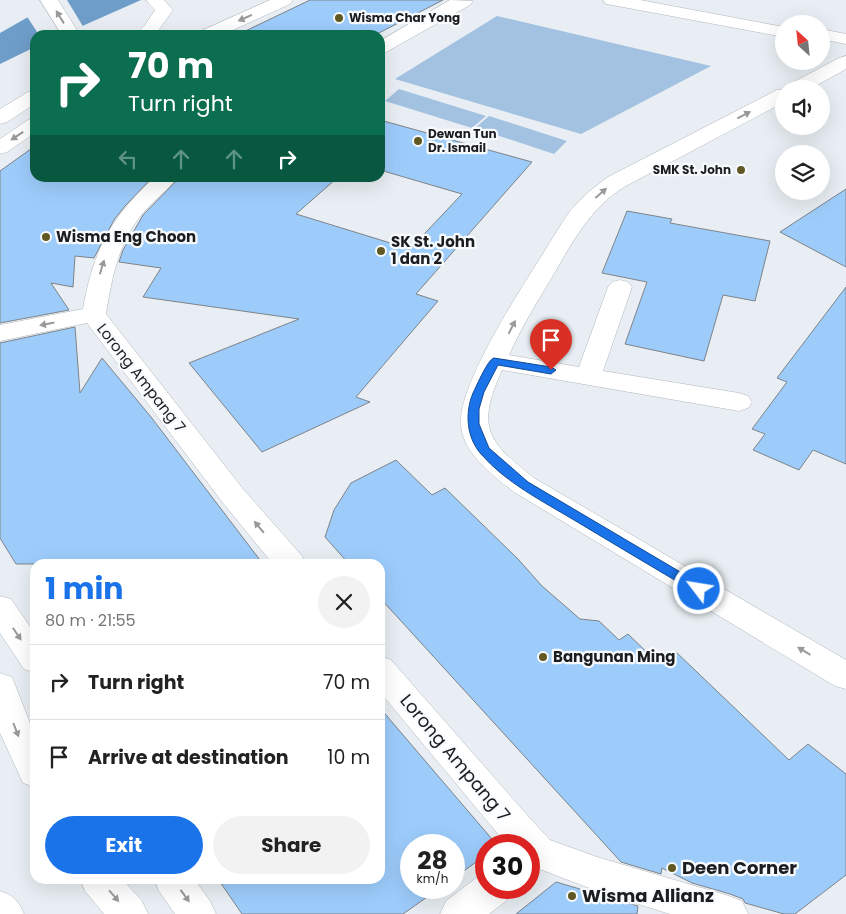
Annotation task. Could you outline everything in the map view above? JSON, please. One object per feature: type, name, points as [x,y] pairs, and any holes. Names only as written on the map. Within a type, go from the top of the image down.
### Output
[{"type":"street","points":[[49,0],[68,30]]},
{"type":"street","points":[[223,30],[284,0]]},
{"type":"street","points":[[385,45],[464,1],[459,0]]},
{"type":"street","points":[[612,0],[637,2],[775,30]]},
{"type":"street","points":[[151,30],[160,5]]},
{"type":"street","points":[[830,36],[846,39]]},
{"type":"street","points":[[830,47],[846,50]]},
{"type":"street","points":[[812,80],[846,62]]},
{"type":"street","points":[[0,118],[30,99]]},
{"type":"street","points":[[775,99],[601,191],[579,215],[522,306],[479,392],[473,409],[474,424],[484,451],[524,485],[846,676]]},
{"type":"street","points":[[0,148],[30,127]]},
{"type":"street","name":"Lorong Ampang 7","points":[[161,182],[147,194],[125,220],[106,254],[99,278],[94,314],[96,320],[233,496],[287,559]]},
{"type":"street","points":[[588,377],[620,287]]},
{"type":"street","points":[[0,333],[94,314]]},
{"type":"street","points":[[494,361],[739,402]]},
{"type":"street","points":[[0,608],[30,653]]},
{"type":"street","name":"Lorong Ampang 7","points":[[385,678],[403,711],[509,834]]},
{"type":"street","points":[[0,687],[21,744],[30,762]]},
{"type":"street","name":"Lorong Ampang 7","points":[[540,857],[599,863],[729,914]]},
{"type":"street","points":[[102,884],[129,914]]},
{"type":"street","points":[[176,884],[197,914]]},
{"type":"street","points":[[458,914],[478,899]]},
{"type":"street","points":[[0,909],[5,914]]},
{"type":"shaded area","points":[[58,0],[141,0],[73,30],[30,30],[30,49],[0,64],[0,33]]},
{"type":"shaded area","points":[[497,16],[711,66],[581,134],[395,79]]},
{"type":"shaded area","points":[[399,89],[486,116],[472,128],[385,101]]},
{"type":"shaded area","points":[[489,116],[567,141],[554,154],[475,128]]},
{"type":"pier","points":[[53,0],[67,0],[84,28],[80,30],[36,30],[26,15]]},
{"type":"building","name":"Wisma Char Yong","points":[[310,0],[443,0],[385,30],[247,30]]},
{"type":"building","points":[[385,121],[532,162],[416,294],[438,301],[356,397],[370,402],[262,452],[189,363],[299,319],[143,297],[161,268],[119,262],[123,250],[143,215],[175,182],[332,182],[296,214],[410,249],[462,194],[385,171]]},
{"type":"building","points":[[30,150],[30,182],[148,182],[114,220],[94,258],[75,256],[73,287],[51,283],[69,310],[0,323],[0,171]]},
{"type":"building","points":[[846,189],[846,267],[780,232]]},
{"type":"building","points":[[627,211],[672,219],[670,223],[770,241],[755,301],[723,295],[704,361],[625,344],[647,282],[602,273]]},
{"type":"building","points":[[846,287],[846,464],[813,450],[799,470],[753,450],[765,434],[752,429],[787,382],[777,378]]},
{"type":"building","points":[[75,327],[80,393],[102,358],[151,417],[259,559],[30,559],[30,564],[16,564],[0,538],[0,343]]},
{"type":"building","name":"Bangunan Ming","points":[[396,460],[432,495],[445,488],[518,559],[542,586],[580,619],[599,621],[619,640],[628,634],[658,663],[675,651],[789,760],[808,744],[846,774],[846,875],[795,914],[784,914],[745,903],[743,899],[692,883],[662,868],[661,874],[621,862],[385,603],[385,559],[345,559],[325,537],[334,510],[351,483]]},
{"type":"building","points":[[385,714],[488,834],[475,834],[475,863],[465,870],[465,834],[400,834],[400,899],[424,899],[403,914],[242,914],[221,884],[385,884]]},
{"type":"building","name":"Wisma Allianz","points":[[556,882],[638,906],[637,914],[516,914],[535,899],[540,899],[540,895]]},
{"type":"place","name":"Wisma Char Yong","points":[[339,18]]},
{"type":"place","name":"Dewan Tun Dr. Ismail","points":[[418,141]]},
{"type":"place","name":"SMK St. John","points":[[741,170]]},
{"type":"place","name":"Wisma Eng Choon","points":[[46,237]]},
{"type":"place","name":"SK St. John 1 dan 2","points":[[381,251]]},
{"type":"place","name":"Bangunan Ming","points":[[543,657]]},
{"type":"place","name":"Deen Corner","points":[[672,868]]},
{"type":"place","name":"Wisma Allianz","points":[[572,896]]},
{"type":"route","points":[[551,370],[494,361],[473,409],[474,424],[484,451],[524,485],[699,589]]}]
